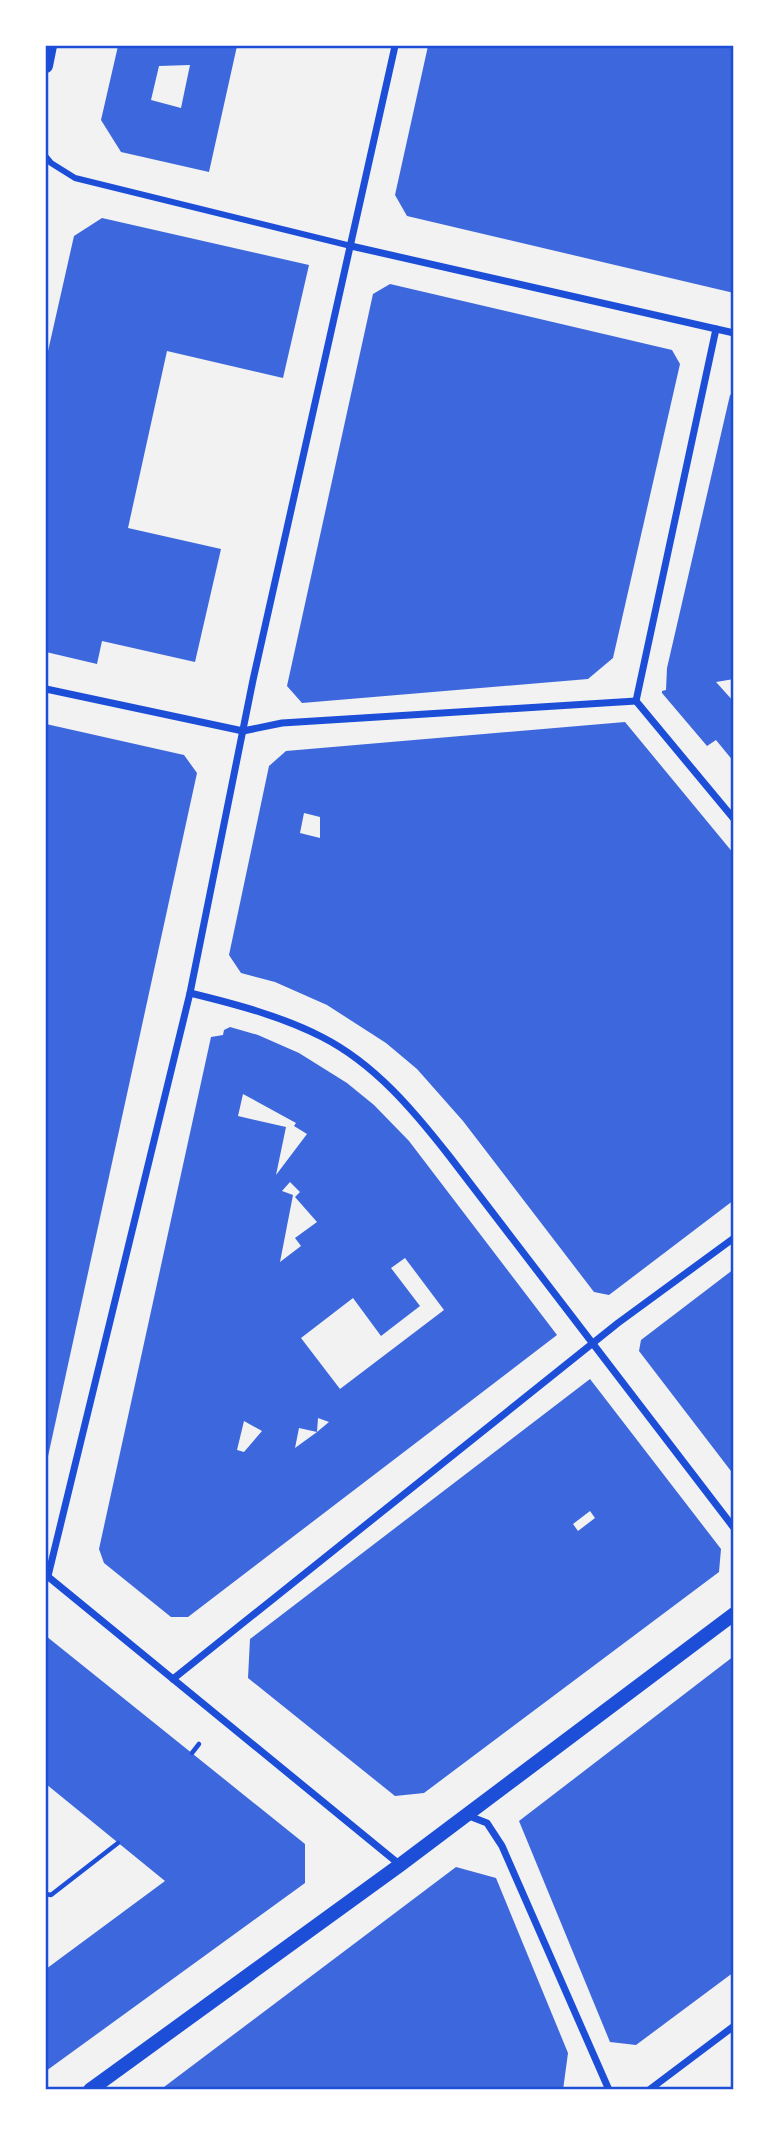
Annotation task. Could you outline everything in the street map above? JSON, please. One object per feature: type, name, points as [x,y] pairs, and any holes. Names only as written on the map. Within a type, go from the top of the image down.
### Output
[{"type":"main road","points":[[46,66],[50,46]]},
{"type":"main road","points":[[90,2090],[400,1865],[733,1614]]},
{"type":"street","points":[[395,46],[243,731],[190,993],[47,1575],[400,1865]]},
{"type":"street","points":[[46,157],[51,163],[75,177],[351,246],[733,333]]},
{"type":"street","points":[[636,701],[716,329]]},
{"type":"street","points":[[46,689],[243,731],[282,723],[636,701]]},
{"type":"street","points":[[636,701],[733,819]]},
{"type":"street","points":[[190,993],[241,1006],[323,1037],[391,1088],[419,1117],[733,1528]]},
{"type":"street","points":[[173,1679],[593,1343],[733,1238]]},
{"type":"street","points":[[465,1816],[476,1817],[487,1823],[502,1846],[609,2090]]},
{"type":"street","points":[[649,2090],[733,2026]]},
{"type":"path","points":[[192,1753],[199,1744]]},
{"type":"path","points":[[46,1894],[51,1895],[118,1843]]},
{"type":"building","points":[[118,46],[237,46],[209,172],[121,152],[101,120]],"holes":[[[190,65],[181,108],[151,100],[159,66]]]},
{"type":"building","points":[[428,46],[734,46],[734,293],[407,216],[395,195]]},
{"type":"building","points":[[102,218],[309,265],[283,378],[167,351],[128,528],[221,549],[195,662],[102,641],[97,664],[46,652],[46,360],[74,236]]},
{"type":"building","points":[[390,284],[672,350],[680,364],[613,658],[588,679],[302,703],[287,686],[373,294]]},
{"type":"building","points":[[734,393],[734,679],[716,682],[734,702],[734,762],[716,740],[707,746],[662,691],[666,690],[667,668],[730,395]]},
{"type":"building","points":[[625,722],[734,854],[734,1200],[609,1295],[594,1292],[463,1121],[417,1069],[386,1043],[327,1005],[275,982],[241,973],[229,955],[269,766],[286,751]],"holes":[[[304,813],[320,817],[320,838],[300,833]]]},
{"type":"building","points":[[46,724],[184,755],[197,773],[47,1461]]},
{"type":"building","points":[[230,1027],[258,1035],[299,1053],[347,1083],[374,1105],[409,1141],[557,1335],[188,1617],[171,1617],[104,1563],[99,1549],[211,1037],[223,1035],[224,1030]],"holes":[[[243,1094],[296,1123],[294,1126],[307,1134],[276,1175],[286,1127],[238,1116]],[[290,1182],[300,1192],[295,1197],[317,1222],[295,1238],[301,1246],[280,1262],[293,1195],[282,1191]],[[405,1258],[444,1310],[340,1389],[301,1338],[353,1298],[381,1336],[420,1306],[391,1268]],[[318,1418],[329,1422],[317,1432]],[[244,1421],[262,1431],[244,1452],[237,1450]],[[299,1428],[317,1432],[295,1448]]]},
{"type":"building","points":[[734,1269],[734,1475],[639,1351],[641,1340]]},
{"type":"building","points":[[590,1379],[721,1549],[719,1572],[424,1793],[395,1796],[248,1678],[250,1639]],"holes":[[[590,1511],[595,1518],[578,1531],[573,1524]]]},
{"type":"building","points":[[46,1636],[305,1844],[305,1883],[46,2071],[46,1969],[165,1881],[46,1784]]},
{"type":"building","points":[[734,1656],[734,1972],[636,2045],[610,2042],[519,1821]]},
{"type":"building","points":[[456,1867],[496,1878],[568,2053],[563,2090],[160,2090]]}]
